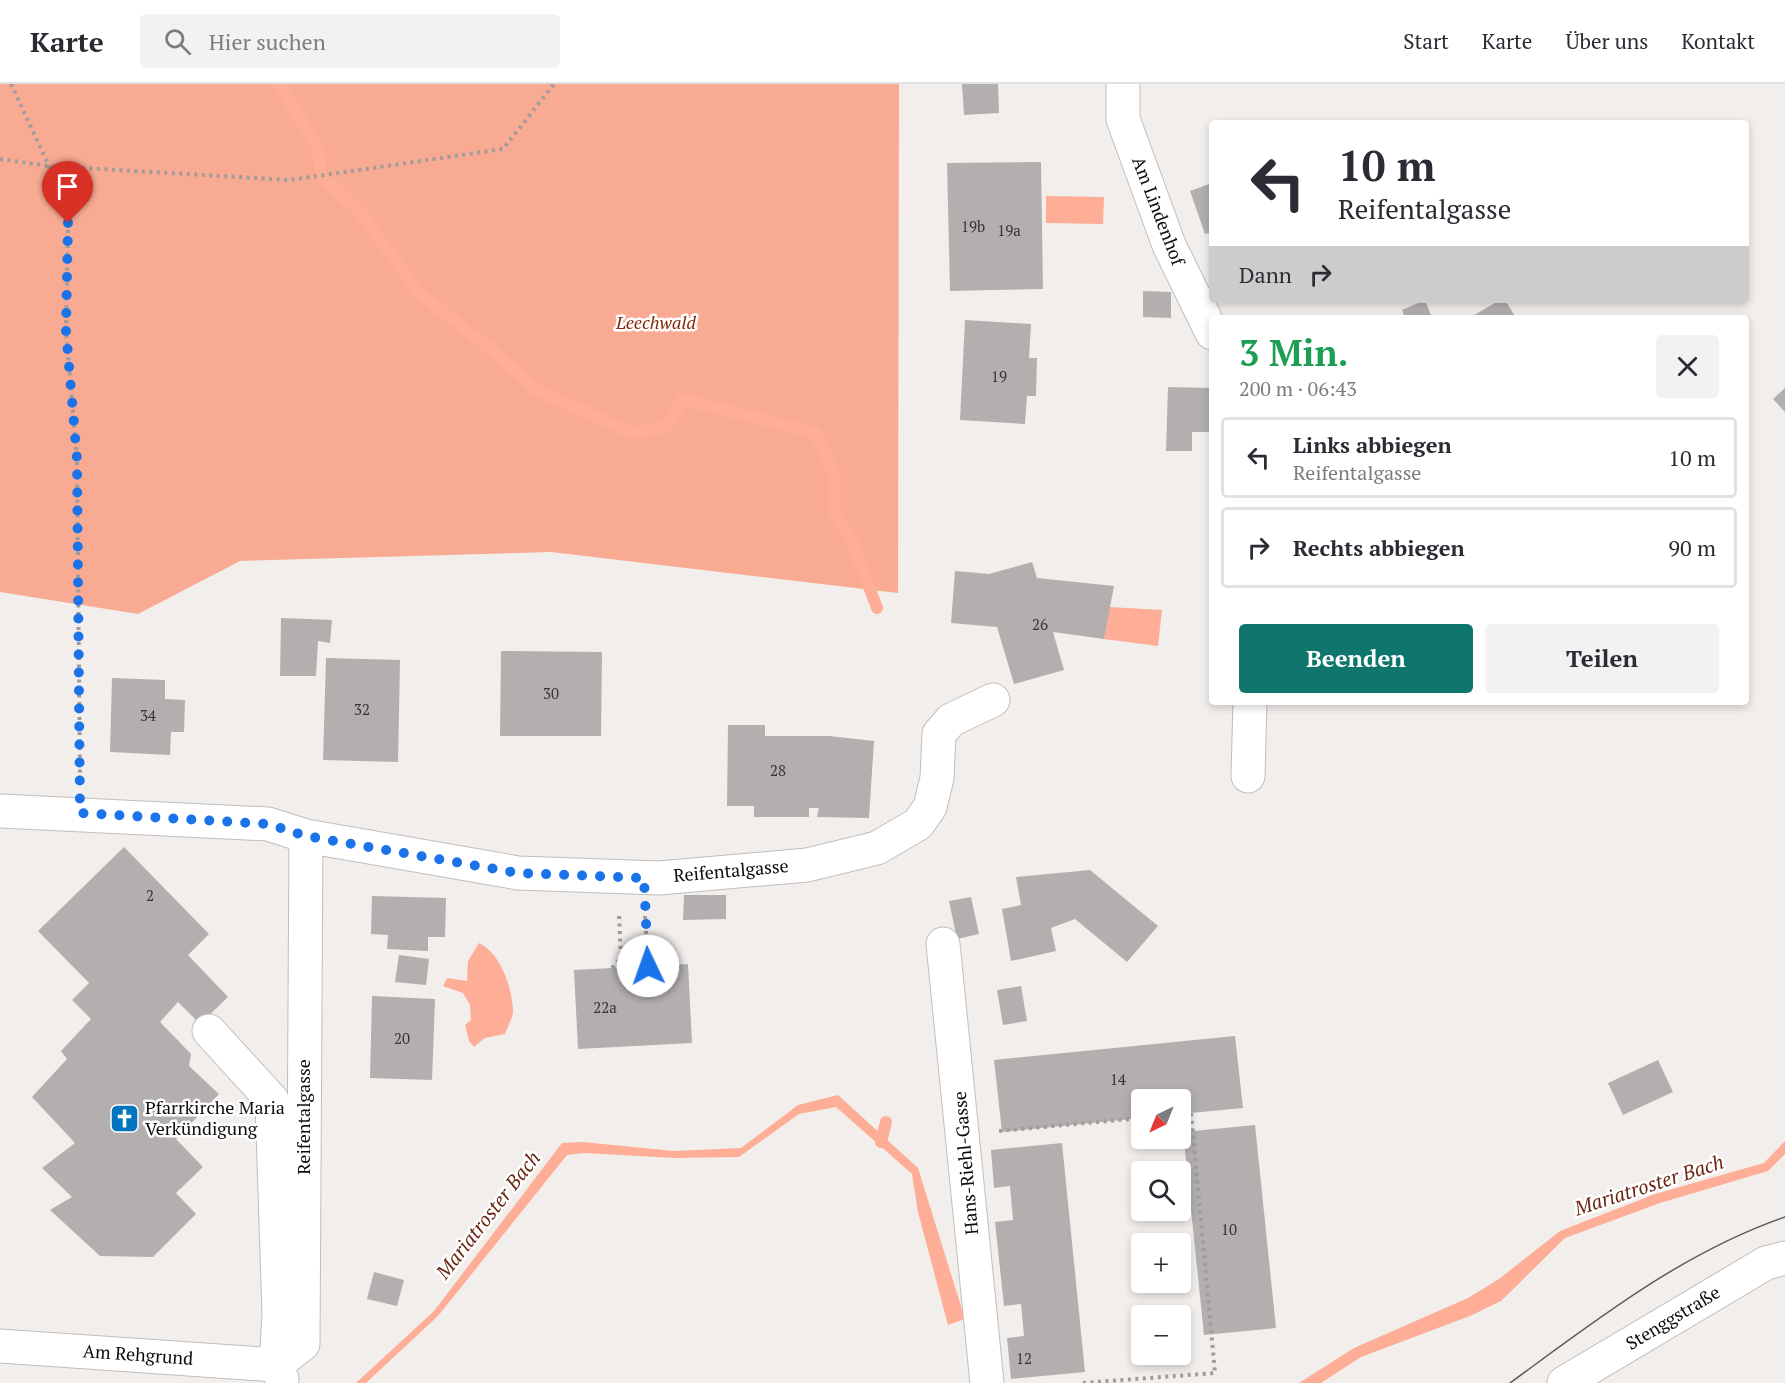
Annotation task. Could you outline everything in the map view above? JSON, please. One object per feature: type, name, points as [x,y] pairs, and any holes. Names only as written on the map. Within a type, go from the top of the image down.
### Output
[{"type":"street","name":"Am Lindenhof","points":[[1123,84],[1123,119],[1169,245],[1209,327]]},
{"type":"street","name":"Reifentalgasse","points":[[0,811],[80,813],[268,824],[306,836],[518,873],[631,877],[807,865],[877,848],[918,824],[930,807],[937,778],[939,734],[951,720],[993,700]]},
{"type":"street","points":[[1248,776],[1250,705]]},
{"type":"street","name":"Reifentalgasse","points":[[280,1374],[303,1344],[306,836]]},
{"type":"street","name":"Hans-Riehl-Gasse","points":[[943,944],[987,1383]]},
{"type":"street","points":[[209,1031],[272,1100],[280,1374]]},
{"type":"street","name":"Stenggstraße","points":[[1564,1383],[1766,1263],[1785,1258]]},
{"type":"street","name":"Am Rehgrund","points":[[0,1346],[280,1374]]},
{"type":"path","points":[[11,84],[49,166],[68,223],[66,331],[77,459],[80,813]]},
{"type":"path","points":[[0,159],[49,166],[290,180],[503,149],[554,84]]},
{"type":"path","points":[[631,877],[648,966]]},
{"type":"path","points":[[612,968],[621,958],[631,877]]},
{"type":"path","points":[[1083,1383],[1215,1373],[1191,1113]]},
{"type":"path","points":[[992,1132],[1131,1119]]},
{"type":"green space","name":"Leechwald","points":[[0,84],[899,84],[898,593],[551,552],[240,561],[138,614],[0,592]]},
{"type":"shaded area","points":[[1046,196],[1104,197],[1103,224],[1046,223]]},
{"type":"shaded area","points":[[1109,607],[1162,610],[1158,646],[1104,639]]},
{"type":"shaded area","points":[[479,943],[487,948],[504,972],[513,1011],[505,1034],[485,1038],[474,1047],[469,1041],[465,1025],[471,1020],[470,1005],[463,993],[443,986],[447,978],[467,981],[468,961]]},
{"type":"shaded area","name":"Mariatroster Bach","points":[[838,1095],[918,1168],[965,1319],[948,1325],[918,1212],[912,1174],[836,1107],[799,1114],[739,1157],[674,1158],[584,1153],[567,1155],[438,1316],[366,1383],[356,1383],[434,1311],[562,1143],[583,1142],[673,1151],[741,1148],[798,1105]]},
{"type":"shaded area","name":"Mariatroster Bach","points":[[1785,1141],[1785,1154],[1768,1171],[1660,1203],[1565,1238],[1501,1301],[1470,1316],[1361,1357],[1321,1383],[1299,1383],[1354,1348],[1468,1298],[1499,1279],[1560,1231],[1655,1194],[1764,1163]]},
{"type":"building","points":[[962,84],[998,84],[999,113],[964,115]]},
{"type":"building","points":[[1041,162],[1043,289],[950,291],[947,163]]},
{"type":"building","points":[[1209,184],[1209,233],[1205,234],[1190,191]]},
{"type":"building","points":[[1143,291],[1171,292],[1171,318],[1143,317]]},
{"type":"building","points":[[1418,303],[1426,303],[1431,315],[1404,315],[1402,310]]},
{"type":"building","points":[[1495,303],[1507,303],[1514,315],[1474,315]]},
{"type":"building","points":[[965,320],[1031,324],[1029,358],[1037,358],[1036,396],[1027,396],[1025,424],[960,420]]},
{"type":"building","points":[[1168,387],[1209,388],[1209,432],[1192,432],[1192,451],[1166,451]]},
{"type":"building","points":[[1785,388],[1785,412],[1773,399]]},
{"type":"building","points":[[1032,562],[1037,578],[1114,586],[1104,639],[1053,632],[1064,670],[1014,684],[997,627],[951,623],[955,571],[989,574]]},
{"type":"building","points":[[281,618],[332,620],[330,643],[318,641],[316,676],[280,676]]},
{"type":"building","points":[[501,651],[602,652],[601,736],[500,736]]},
{"type":"building","points":[[326,658],[400,660],[398,762],[323,760]]},
{"type":"building","points":[[112,678],[165,680],[165,699],[185,700],[184,732],[171,732],[170,755],[110,752]]},
{"type":"building","points":[[728,725],[765,725],[765,736],[829,736],[874,741],[869,818],[817,817],[819,808],[809,808],[809,817],[754,817],[754,806],[727,806]]},
{"type":"building","points":[[124,847],[209,934],[188,955],[228,997],[200,1024],[178,1002],[160,1022],[191,1054],[189,1066],[219,1094],[176,1139],[203,1167],[176,1193],[196,1214],[153,1257],[100,1256],[50,1210],[72,1197],[42,1168],[75,1143],[32,1097],[67,1059],[61,1051],[91,1019],[72,1000],[89,983],[38,931]]},
{"type":"building","points":[[1090,870],[1158,926],[1127,962],[1075,919],[1051,928],[1056,951],[1011,961],[1002,909],[1021,905],[1016,877]]},
{"type":"building","points":[[684,895],[726,895],[726,919],[683,920]]},
{"type":"building","points":[[372,896],[446,898],[445,937],[428,937],[428,951],[387,949],[388,935],[371,934]]},
{"type":"building","points":[[971,897],[979,934],[957,939],[949,901]]},
{"type":"building","points":[[399,955],[429,959],[426,985],[395,982]]},
{"type":"building","points":[[688,964],[692,1043],[578,1049],[574,970]]},
{"type":"building","points":[[1021,986],[1027,1021],[1003,1025],[997,990]]},
{"type":"building","points":[[372,996],[435,999],[432,1080],[370,1078]]},
{"type":"building","points":[[1235,1036],[1243,1108],[1191,1113],[1191,1089],[1131,1089],[1131,1119],[1002,1132],[994,1060]]},
{"type":"building","points":[[1658,1060],[1673,1092],[1623,1115],[1608,1083]]},
{"type":"building","points":[[1255,1125],[1276,1328],[1204,1335],[1191,1209],[1191,1161],[1186,1161],[1185,1149],[1191,1149],[1191,1131]]},
{"type":"building","points":[[1062,1143],[1085,1372],[1011,1379],[1007,1338],[1024,1336],[1021,1304],[1004,1306],[995,1222],[1013,1220],[1010,1186],[994,1188],[991,1150]]},
{"type":"building","points":[[374,1272],[404,1280],[397,1306],[367,1299]]},
{"type":"waterway","points":[[278,84],[317,145],[321,176],[359,211],[420,294],[487,346],[537,390],[632,433],[667,426],[683,399],[816,433],[834,473],[834,513],[852,541],[877,608]]},
{"type":"waterway","points":[[881,1142],[886,1122]]},
{"type":"tram line","points":[[1510,1383],[1608,1312],[1676,1268],[1747,1232],[1785,1217]]},
{"type":"place","name":"Pfarrkirche Maria Verkündigung","points":[[124,1118]]},
{"type":"route","points":[[68,223],[66,331],[77,459],[80,813],[268,824],[306,836],[518,873],[644,878],[648,966]]}]
